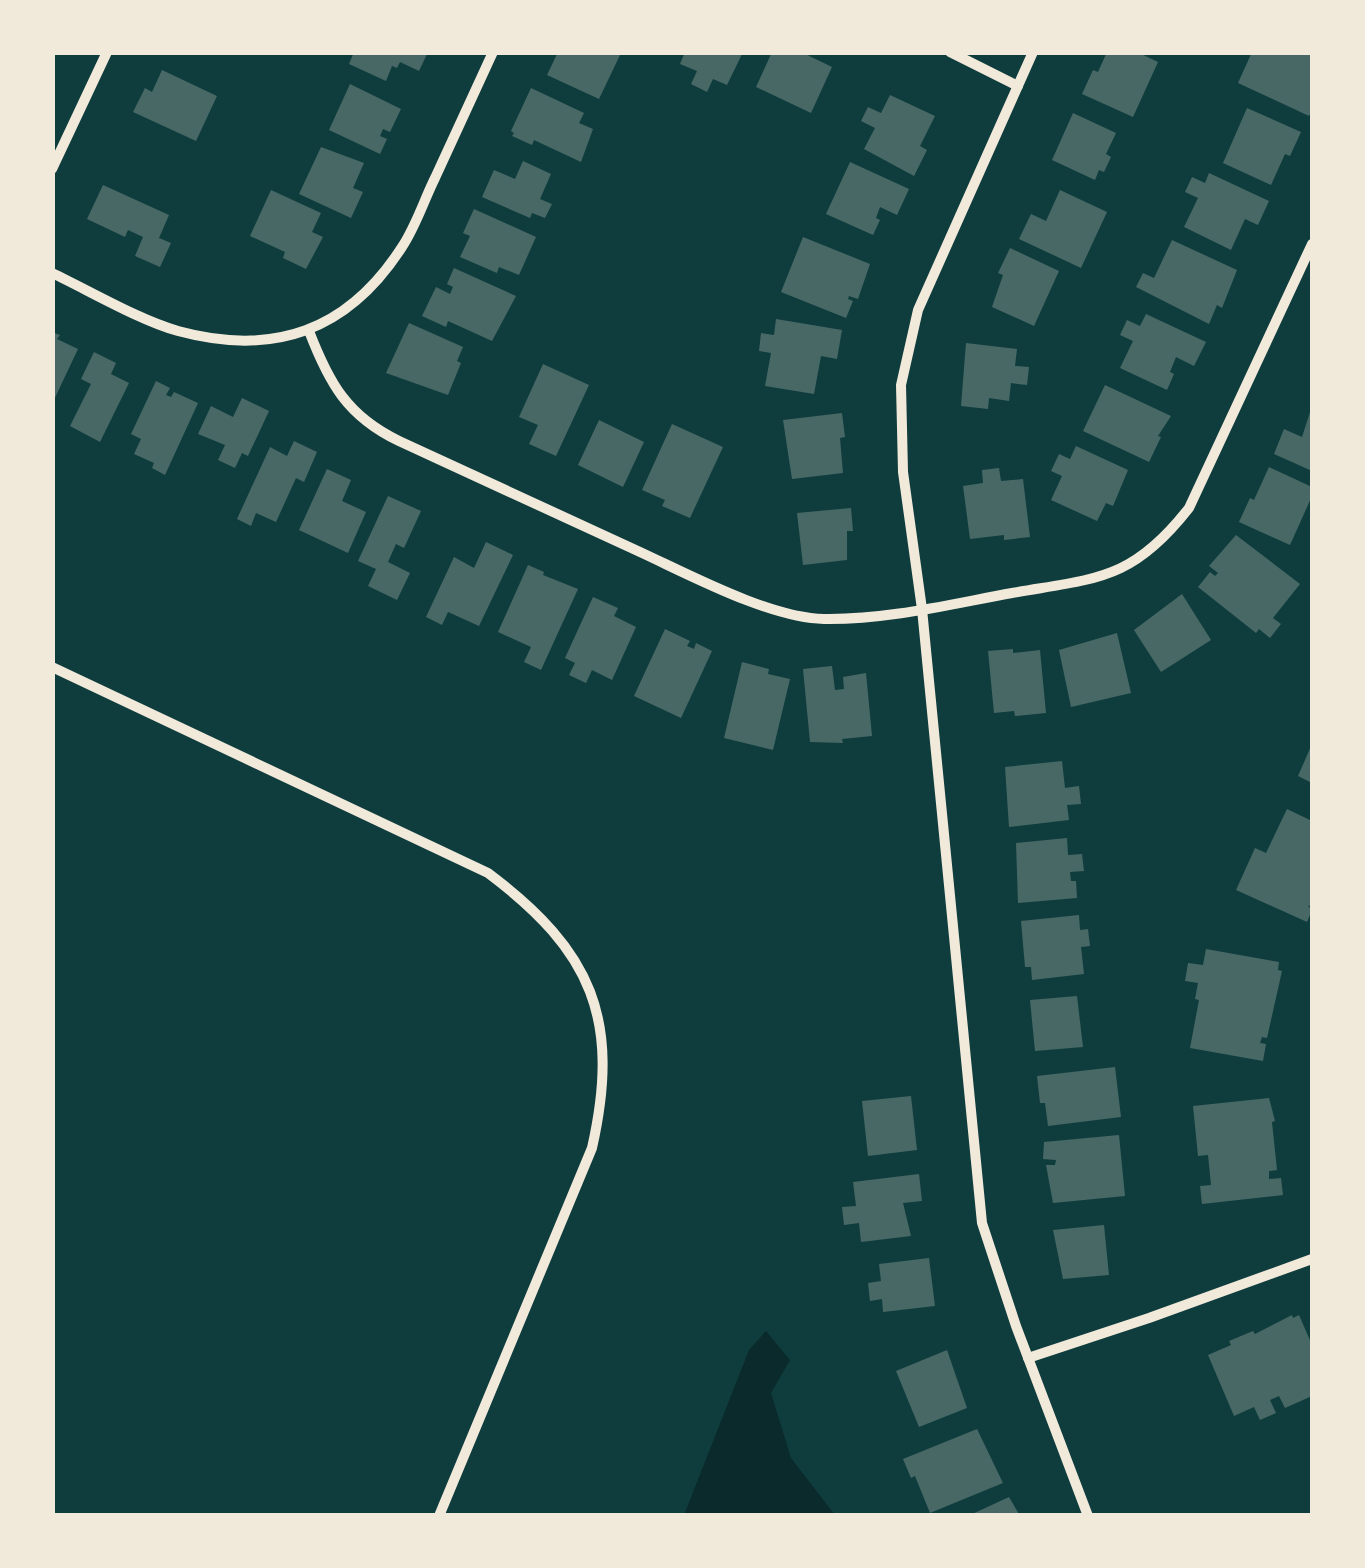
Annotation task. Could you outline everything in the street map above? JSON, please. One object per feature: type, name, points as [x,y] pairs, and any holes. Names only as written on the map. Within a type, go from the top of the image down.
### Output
[{"type":"street","points":[[52,169],[107,52]]},
{"type":"street","points":[[52,273],[173,330],[224,342],[267,341],[309,331],[343,312],[375,284],[404,244],[493,52]]},
{"type":"street","points":[[950,52],[1018,86]]},
{"type":"street","points":[[1034,52],[918,310],[901,385],[903,472],[922,609],[982,1223],[1088,1516]]},
{"type":"street","points":[[309,331],[326,376],[348,405],[378,431],[691,576],[766,606],[822,619],[922,609],[1102,577],[1136,562],[1168,534],[1189,508],[1312,244]]},
{"type":"street","points":[[52,667],[488,873],[545,920],[570,950],[590,988],[602,1064],[602,1104],[592,1148],[439,1516]]},
{"type":"street","points":[[1028,1358],[1312,1258]]},
{"type":"water","points":[[766,1331],[790,1360],[771,1393],[791,1458],[835,1515],[684,1515],[749,1350]]},
{"type":"building","points":[[354,52],[428,52],[419,71],[400,62],[397,68],[392,66],[386,81],[349,64]]},
{"type":"building","points":[[558,52],[620,55],[599,99],[547,75]]},
{"type":"building","points":[[685,52],[743,52],[727,85],[713,79],[707,92],[691,84],[697,71],[680,64]]},
{"type":"building","points":[[772,52],[801,52],[832,67],[811,113],[756,87]]},
{"type":"building","points":[[1107,52],[1137,52],[1158,62],[1133,117],[1082,94]]},
{"type":"building","points":[[1252,52],[1312,52],[1309,116],[1238,83]]},
{"type":"building","points":[[162,70],[217,96],[196,141],[133,112],[145,88],[152,92]]},
{"type":"building","points":[[350,84],[401,109],[390,132],[383,129],[380,136],[387,139],[380,154],[329,130]]},
{"type":"building","points":[[531,88],[584,113],[579,123],[593,129],[581,162],[534,140],[532,145],[512,136]]},
{"type":"building","points":[[890,95],[935,116],[920,146],[927,150],[914,176],[864,149],[875,128],[861,121],[868,107],[881,113]]},
{"type":"building","points":[[1247,108],[1301,132],[1290,156],[1285,154],[1271,185],[1223,163]]},
{"type":"building","points":[[1073,113],[1116,133],[1106,154],[1111,157],[1095,180],[1052,160]]},
{"type":"building","points":[[321,147],[364,163],[353,188],[363,192],[351,218],[299,194]]},
{"type":"building","points":[[523,161],[551,174],[540,199],[552,204],[545,218],[532,213],[530,218],[482,197],[494,170],[515,179]]},
{"type":"building","points":[[850,162],[909,189],[897,215],[880,207],[876,218],[880,220],[873,235],[826,214]]},
{"type":"building","points":[[1209,173],[1269,201],[1258,225],[1245,219],[1231,250],[1184,227],[1198,198],[1185,192],[1192,177],[1205,183]]},
{"type":"building","points":[[103,185],[169,215],[159,238],[171,243],[160,267],[135,256],[143,237],[128,230],[125,237],[87,219]]},
{"type":"building","points":[[271,190],[321,213],[312,232],[323,237],[306,269],[283,258],[285,252],[250,236]]},
{"type":"building","points":[[1060,190],[1107,212],[1081,268],[1019,239],[1031,214],[1046,221]]},
{"type":"building","points":[[474,209],[536,237],[519,275],[499,267],[497,273],[460,257],[470,236],[463,233]]},
{"type":"building","points":[[803,237],[870,264],[858,299],[849,296],[853,301],[846,318],[781,292]]},
{"type":"building","points":[[1172,240],[1237,270],[1222,308],[1217,305],[1209,324],[1136,287],[1143,273],[1154,278]]},
{"type":"building","points":[[1010,248],[1059,271],[1034,326],[992,307],[1003,275],[998,273]]},
{"type":"building","points":[[454,268],[516,296],[492,341],[448,321],[446,327],[422,316],[436,287],[450,294],[453,287],[447,284]]},
{"type":"building","points":[[1146,314],[1206,342],[1194,366],[1176,357],[1167,390],[1120,368],[1133,341],[1120,335],[1127,320],[1140,326]]},
{"type":"building","points":[[776,319],[842,330],[837,359],[821,356],[814,394],[765,386],[771,353],[759,351],[761,333],[774,335]]},
{"type":"building","points":[[409,323],[463,347],[448,395],[386,373]]},
{"type":"building","points":[[52,332],[60,335],[57,339],[78,349],[52,404]]},
{"type":"building","points":[[966,343],[1017,349],[1015,366],[1029,367],[1027,385],[1011,383],[1009,401],[989,398],[988,409],[961,406]]},
{"type":"building","points":[[94,352],[116,363],[111,374],[129,383],[100,442],[70,426],[91,384],[81,379]]},
{"type":"building","points":[[543,364],[589,385],[556,456],[529,444],[538,425],[519,417]]},
{"type":"building","points":[[156,381],[170,388],[166,395],[171,397],[174,392],[198,403],[165,475],[152,468],[154,463],[134,454],[141,439],[131,434]]},
{"type":"building","points":[[1105,385],[1171,416],[1158,436],[1161,437],[1149,462],[1083,431]]},
{"type":"building","points":[[242,398],[269,411],[248,456],[242,453],[235,468],[218,460],[225,445],[198,434],[211,406],[233,417]]},
{"type":"building","points":[[1312,406],[1312,471],[1274,454],[1284,429],[1302,437]]},
{"type":"building","points":[[842,413],[843,473],[792,479],[783,420]]},
{"type":"building","points":[[599,420],[644,442],[623,487],[578,465]]},
{"type":"building","points":[[672,424],[723,447],[690,518],[662,506],[665,500],[642,490]]},
{"type":"building","points":[[294,441],[317,452],[304,482],[296,478],[276,522],[256,513],[251,526],[237,519],[270,447],[287,456]]},
{"type":"building","points":[[1076,446],[1128,470],[1113,506],[1106,503],[1097,521],[1051,500],[1062,476],[1051,471],[1059,454],[1070,459]]},
{"type":"building","points":[[1269,467],[1312,487],[1312,496],[1290,545],[1239,522]]},
{"type":"building","points":[[999,468],[1001,481],[1023,479],[1030,537],[970,539],[963,486],[983,483],[982,470]]},
{"type":"building","points":[[327,469],[351,480],[342,501],[366,512],[348,553],[299,530]]},
{"type":"building","points":[[388,496],[421,511],[404,548],[396,544],[388,562],[410,573],[397,600],[368,586],[376,569],[358,561]]},
{"type":"building","points":[[851,508],[853,531],[847,531],[847,560],[803,565],[797,513]]},
{"type":"building","points":[[1236,535],[1300,584],[1273,618],[1281,624],[1270,638],[1259,629],[1256,633],[1198,587],[1210,572],[1215,576],[1218,573],[1209,566]]},
{"type":"building","points":[[486,542],[513,555],[479,626],[448,612],[442,625],[426,617],[454,557],[474,568]]},
{"type":"building","points":[[528,565],[578,589],[541,670],[524,662],[531,647],[498,632]]},
{"type":"building","points":[[1182,594],[1211,640],[1161,672],[1134,630]]},
{"type":"building","points":[[593,597],[618,608],[614,616],[636,627],[612,680],[592,670],[586,683],[569,675],[575,663],[565,658]]},
{"type":"building","points":[[665,629],[690,641],[687,646],[694,649],[696,643],[712,651],[681,718],[634,696]]},
{"type":"building","points":[[1117,633],[1131,693],[1071,707],[1059,650]]},
{"type":"building","points":[[1013,649],[1013,653],[1040,650],[1046,713],[994,713],[988,651]]},
{"type":"building","points":[[742,662],[790,679],[773,750],[724,738]]},
{"type":"building","points":[[832,666],[835,690],[844,689],[843,677],[866,673],[872,736],[842,739],[843,743],[810,742],[803,669]]},
{"type":"building","points":[[1312,744],[1312,783],[1298,776]]},
{"type":"building","points":[[1062,761],[1065,788],[1079,786],[1081,804],[1067,805],[1069,820],[1009,827],[1005,767]]},
{"type":"building","points":[[1287,809],[1312,821],[1312,905],[1308,906],[1312,910],[1307,922],[1236,890],[1255,848],[1266,853]]},
{"type":"building","points":[[1067,838],[1068,855],[1082,854],[1084,871],[1070,872],[1071,881],[1076,881],[1077,898],[1018,903],[1016,843]]},
{"type":"building","points":[[1079,915],[1080,930],[1088,929],[1090,946],[1081,947],[1084,974],[1032,980],[1031,967],[1025,967],[1021,921]]},
{"type":"building","points":[[1206,949],[1279,962],[1278,970],[1282,971],[1267,1038],[1262,1037],[1260,1043],[1266,1044],[1263,1061],[1190,1048],[1199,1000],[1195,999],[1198,983],[1185,981],[1188,963],[1203,965]]},
{"type":"building","points":[[1077,996],[1083,1047],[1035,1051],[1030,1000]]},
{"type":"building","points":[[1115,1067],[1121,1117],[1048,1126],[1037,1076]]},
{"type":"building","points":[[911,1096],[917,1150],[868,1156],[862,1101]]},
{"type":"building","points":[[1269,1098],[1275,1121],[1272,1122],[1277,1170],[1269,1171],[1269,1179],[1281,1178],[1283,1195],[1202,1204],[1200,1186],[1211,1185],[1208,1155],[1198,1156],[1193,1106]]},
{"type":"building","points":[[1119,1135],[1125,1196],[1053,1203],[1046,1165],[1055,1165],[1056,1160],[1043,1159],[1044,1142]]},
{"type":"building","points":[[919,1174],[922,1201],[903,1203],[911,1236],[861,1242],[859,1223],[844,1225],[842,1207],[856,1206],[853,1182]]},
{"type":"building","points":[[1104,1225],[1109,1275],[1063,1279],[1053,1230]]},
{"type":"building","points":[[929,1258],[935,1306],[883,1312],[882,1299],[870,1301],[868,1283],[881,1281],[879,1264]]},
{"type":"building","points":[[1299,1315],[1312,1345],[1312,1396],[1285,1408],[1279,1396],[1270,1400],[1276,1413],[1260,1420],[1254,1407],[1234,1416],[1208,1355],[1231,1345],[1229,1341],[1253,1331],[1255,1334]]},
{"type":"building","points":[[947,1350],[967,1408],[919,1427],[896,1371]]},
{"type":"building","points":[[977,1429],[1003,1483],[930,1513],[915,1476],[911,1478],[903,1459]]},
{"type":"building","points":[[1009,1497],[1020,1516],[968,1516]]}]
